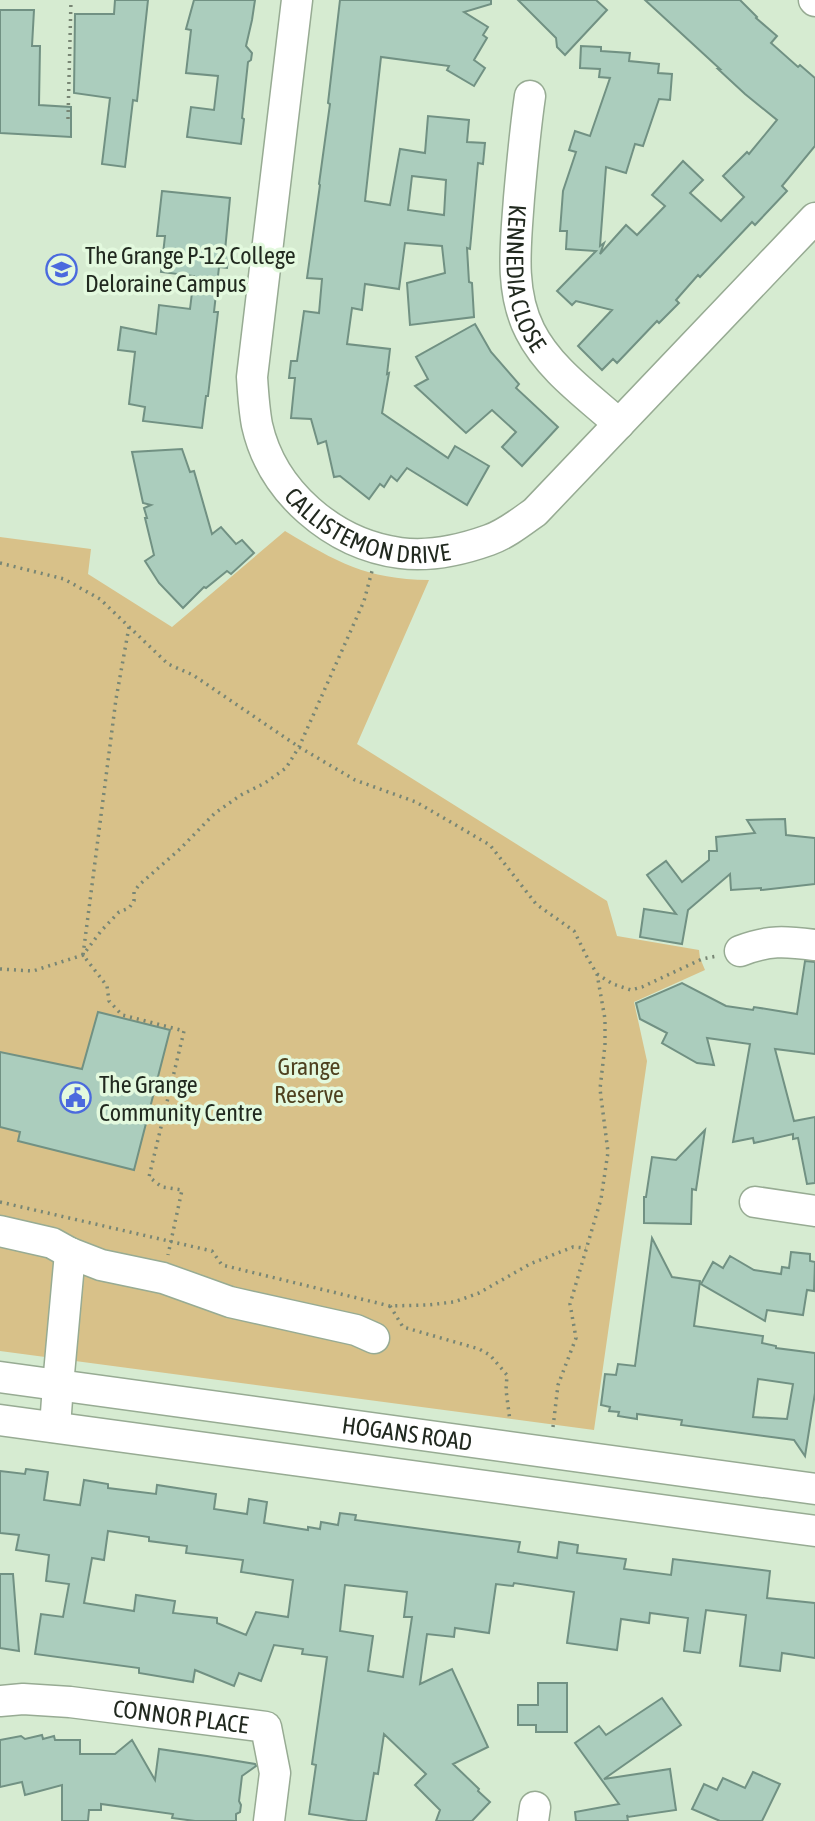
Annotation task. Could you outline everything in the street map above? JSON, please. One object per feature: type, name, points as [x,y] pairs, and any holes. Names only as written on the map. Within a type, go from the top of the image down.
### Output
[{"type":"street","name":"CALLISTEMON DRIVE","points":[[297,0],[252,377],[253,402],[257,427],[279,477],[297,499],[319,519],[345,535],[379,548],[402,553],[444,552],[492,539],[535,512],[815,218]]},
{"type":"street","name":"KENNEDIA CLOSE","points":[[530,96],[524,139],[515,263],[521,310],[530,333],[545,355],[562,374],[619,424]]},
{"type":"street","points":[[740,951],[761,943],[815,945]]},
{"type":"street","points":[[755,1202],[815,1211]]},
{"type":"street","points":[[0,1231],[52,1243],[101,1265],[163,1278],[230,1302],[356,1330],[373,1338]]},
{"type":"street","points":[[55,1427],[70,1253]]},
{"type":"street","name":"HOGANS ROAD","points":[[0,1377],[815,1489]]},
{"type":"street","name":"HOGANS ROAD","points":[[0,1420],[815,1531]]},
{"type":"street","name":"CONNOR PLACE","points":[[0,1701],[23,1699],[69,1702],[266,1727],[275,1773],[268,1821]]},
{"type":"path","points":[[68,119],[71,0]]},
{"type":"path","points":[[0,969],[33,971],[83,955],[101,930],[119,912],[129,908],[139,885],[215,813],[286,768],[299,747],[364,601],[379,548]]},
{"type":"path","points":[[0,563],[64,579],[100,599],[168,664],[192,675],[299,747],[355,780],[416,802],[490,845],[536,904],[574,931],[597,974],[605,1019],[600,1089],[608,1152],[601,1199],[570,1304],[576,1338],[558,1385],[553,1427]]},
{"type":"path","points":[[129,627],[116,699],[83,955],[107,986],[108,1001],[122,1015],[184,1031],[149,1177],[162,1187],[183,1190],[163,1278]]},
{"type":"path","points":[[597,974],[613,984],[631,990],[702,959],[740,951]]},
{"type":"path","points":[[0,1202],[212,1251],[222,1265],[390,1306],[454,1302],[479,1293],[551,1255],[573,1247],[586,1248]]},
{"type":"path","points":[[390,1306],[403,1328],[480,1349],[490,1355],[507,1375],[510,1421]]},
{"type":"green space","name":"Grange Reserve","points":[[285,531],[352,567],[387,576],[429,580],[357,744],[607,901],[617,936],[699,950],[705,970],[634,1002],[647,1061],[594,1430],[0,1351],[0,537],[91,549],[88,574],[172,627]]},
{"type":"building","points":[[115,0],[148,0],[137,101],[133,100],[125,167],[102,164],[110,98],[74,93],[75,14],[114,14]]},
{"type":"building","points":[[194,0],[255,0],[246,46],[252,53],[248,62],[241,144],[187,137],[191,107],[214,110],[218,76],[186,73],[191,30],[186,29]]},
{"type":"building","points":[[340,0],[491,0],[491,4],[464,12],[488,27],[483,35],[487,38],[474,60],[485,68],[474,86],[447,70],[449,66],[381,57],[365,201],[390,205],[400,149],[425,153],[428,116],[469,120],[467,142],[485,143],[483,164],[478,163],[470,249],[467,248],[474,317],[410,325],[407,283],[445,273],[442,246],[405,243],[399,289],[365,284],[362,310],[352,308],[347,344],[390,349],[382,413],[448,458],[455,446],[489,466],[467,505],[407,468],[397,481],[391,476],[384,487],[380,484],[369,499],[340,476],[334,477],[326,441],[318,444],[311,419],[291,418],[295,378],[289,378],[291,361],[297,361],[304,311],[319,313],[322,279],[307,278],[330,104]],"holes":[[[412,176],[446,180],[444,215],[408,210]]]},
{"type":"building","points":[[518,0],[596,0],[607,10],[565,55],[557,47],[556,38]]},
{"type":"building","points":[[645,0],[740,0],[777,36],[771,43],[815,78],[815,146],[782,186],[787,191],[755,225],[752,222],[700,277],[698,275],[676,300],[679,303],[659,323],[657,321],[617,363],[613,359],[602,370],[578,346],[612,310],[576,301],[572,305],[557,291],[596,251],[566,249],[567,231],[560,231],[563,191],[576,152],[569,150],[575,131],[590,136],[610,78],[599,77],[600,69],[580,68],[581,46],[601,47],[601,51],[630,53],[629,61],[659,64],[658,73],[672,74],[670,100],[659,99],[643,146],[635,144],[626,173],[606,167],[600,246],[604,243],[600,254],[626,225],[637,235],[665,206],[652,195],[683,161],[703,180],[690,193],[721,221],[744,197],[723,176],[747,152],[749,154],[777,120],[745,94]]},
{"type":"building","points":[[0,10],[34,10],[32,46],[40,46],[39,105],[71,107],[71,137],[0,133]]},
{"type":"building","points":[[162,191],[230,198],[225,251],[229,252],[227,268],[219,267],[214,312],[218,312],[202,428],[143,421],[145,407],[129,404],[135,352],[118,350],[121,327],[156,334],[159,305],[190,309],[194,276],[161,272],[165,236],[157,236]]},
{"type":"building","points":[[475,324],[491,352],[519,384],[516,388],[558,427],[522,466],[502,447],[516,432],[492,410],[466,433],[415,386],[428,379],[416,357]]},
{"type":"building","points":[[182,449],[190,472],[194,471],[212,534],[221,527],[236,544],[242,540],[254,553],[231,574],[227,571],[204,587],[183,608],[159,583],[145,561],[154,555],[144,508],[151,505],[143,503],[132,452]]},
{"type":"building","points":[[785,819],[786,835],[815,838],[815,884],[761,890],[731,890],[730,874],[688,910],[682,944],[640,937],[644,909],[676,914],[647,875],[666,861],[682,882],[709,860],[709,851],[717,851],[716,837],[755,833],[747,820]]},
{"type":"building","points":[[805,961],[815,962],[815,1054],[775,1049],[794,1121],[815,1117],[815,1183],[807,1184],[798,1138],[793,1139],[793,1134],[754,1143],[753,1138],[733,1142],[750,1044],[707,1038],[714,1065],[697,1063],[662,1043],[667,1033],[640,1019],[636,1003],[682,983],[726,1006],[753,1010],[754,1007],[797,1014]]},
{"type":"building","name":"The Grange Community Centre","points":[[98,1012],[170,1030],[134,1170],[18,1141],[20,1132],[0,1127],[0,1052],[82,1069]]},
{"type":"building","points":[[705,1130],[696,1190],[692,1189],[691,1224],[644,1223],[644,1197],[652,1157],[676,1160]]},
{"type":"building","points":[[652,1238],[672,1277],[700,1281],[694,1326],[763,1336],[762,1343],[776,1348],[815,1353],[815,1393],[805,1456],[794,1440],[681,1425],[682,1420],[637,1414],[637,1419],[618,1416],[619,1412],[609,1411],[610,1407],[601,1405],[605,1374],[616,1375],[618,1364],[635,1366]],"holes":[[[758,1379],[793,1384],[787,1419],[753,1417]]]},
{"type":"building","points":[[791,1252],[810,1254],[810,1261],[815,1262],[814,1291],[807,1290],[803,1315],[767,1310],[765,1321],[701,1284],[713,1262],[723,1268],[730,1256],[754,1270],[781,1274],[782,1267],[789,1268]]},
{"type":"building","points":[[26,1469],[48,1472],[44,1500],[80,1505],[84,1480],[108,1484],[108,1488],[156,1494],[157,1485],[216,1494],[214,1509],[247,1514],[249,1499],[267,1502],[264,1523],[308,1530],[308,1527],[320,1529],[321,1522],[338,1525],[340,1513],[356,1515],[355,1520],[520,1542],[518,1552],[557,1558],[559,1542],[578,1545],[577,1553],[626,1559],[624,1569],[671,1575],[673,1559],[770,1571],[767,1598],[815,1603],[815,1658],[782,1653],[780,1671],[740,1666],[746,1615],[706,1610],[700,1653],[684,1651],[688,1618],[650,1613],[649,1623],[621,1619],[617,1650],[567,1643],[574,1592],[514,1583],[513,1586],[496,1584],[489,1633],[455,1628],[454,1637],[427,1634],[420,1684],[452,1669],[488,1747],[453,1764],[490,1802],[472,1821],[436,1821],[440,1810],[415,1785],[426,1774],[384,1734],[378,1774],[374,1773],[366,1821],[309,1814],[316,1765],[312,1764],[327,1657],[302,1654],[303,1649],[274,1645],[261,1681],[239,1673],[234,1686],[195,1670],[193,1682],[139,1673],[139,1668],[35,1654],[41,1614],[63,1617],[69,1584],[46,1581],[49,1555],[16,1550],[19,1535],[0,1533],[0,1471],[25,1474]],"holes":[[[108,1531],[149,1537],[149,1541],[187,1546],[186,1553],[243,1560],[241,1572],[293,1580],[288,1617],[256,1612],[246,1635],[217,1623],[217,1618],[173,1613],[175,1601],[136,1595],[134,1611],[84,1603],[92,1558],[104,1560]],[[345,1585],[407,1592],[404,1617],[412,1617],[403,1677],[368,1671],[373,1636],[340,1631]]]},
{"type":"building","points":[[0,1574],[13,1574],[19,1651],[0,1648]]},
{"type":"building","points":[[538,1683],[567,1683],[567,1732],[536,1732],[536,1725],[518,1725],[518,1705],[538,1705]]},
{"type":"building","points":[[662,1698],[681,1725],[604,1779],[670,1769],[676,1810],[627,1815],[628,1821],[576,1821],[575,1812],[619,1804],[575,1743],[599,1726],[606,1735]]},
{"type":"building","points":[[42,1735],[43,1739],[54,1736],[55,1740],[80,1740],[80,1754],[115,1754],[132,1740],[155,1780],[159,1749],[256,1766],[242,1776],[239,1801],[241,1805],[236,1821],[195,1821],[172,1818],[173,1814],[101,1804],[101,1810],[89,1810],[88,1821],[62,1821],[62,1785],[25,1795],[22,1782],[0,1787],[0,1740]]},
{"type":"building","points":[[753,1772],[780,1784],[762,1821],[720,1821],[692,1809],[704,1784],[717,1790],[723,1778],[745,1788]]},
{"type":"place","name":"The Grange P-12 College Deloraine Campus","points":[[62,269]]},
{"type":"place","name":"The Grange Community Centre","points":[[76,1098]]}]
